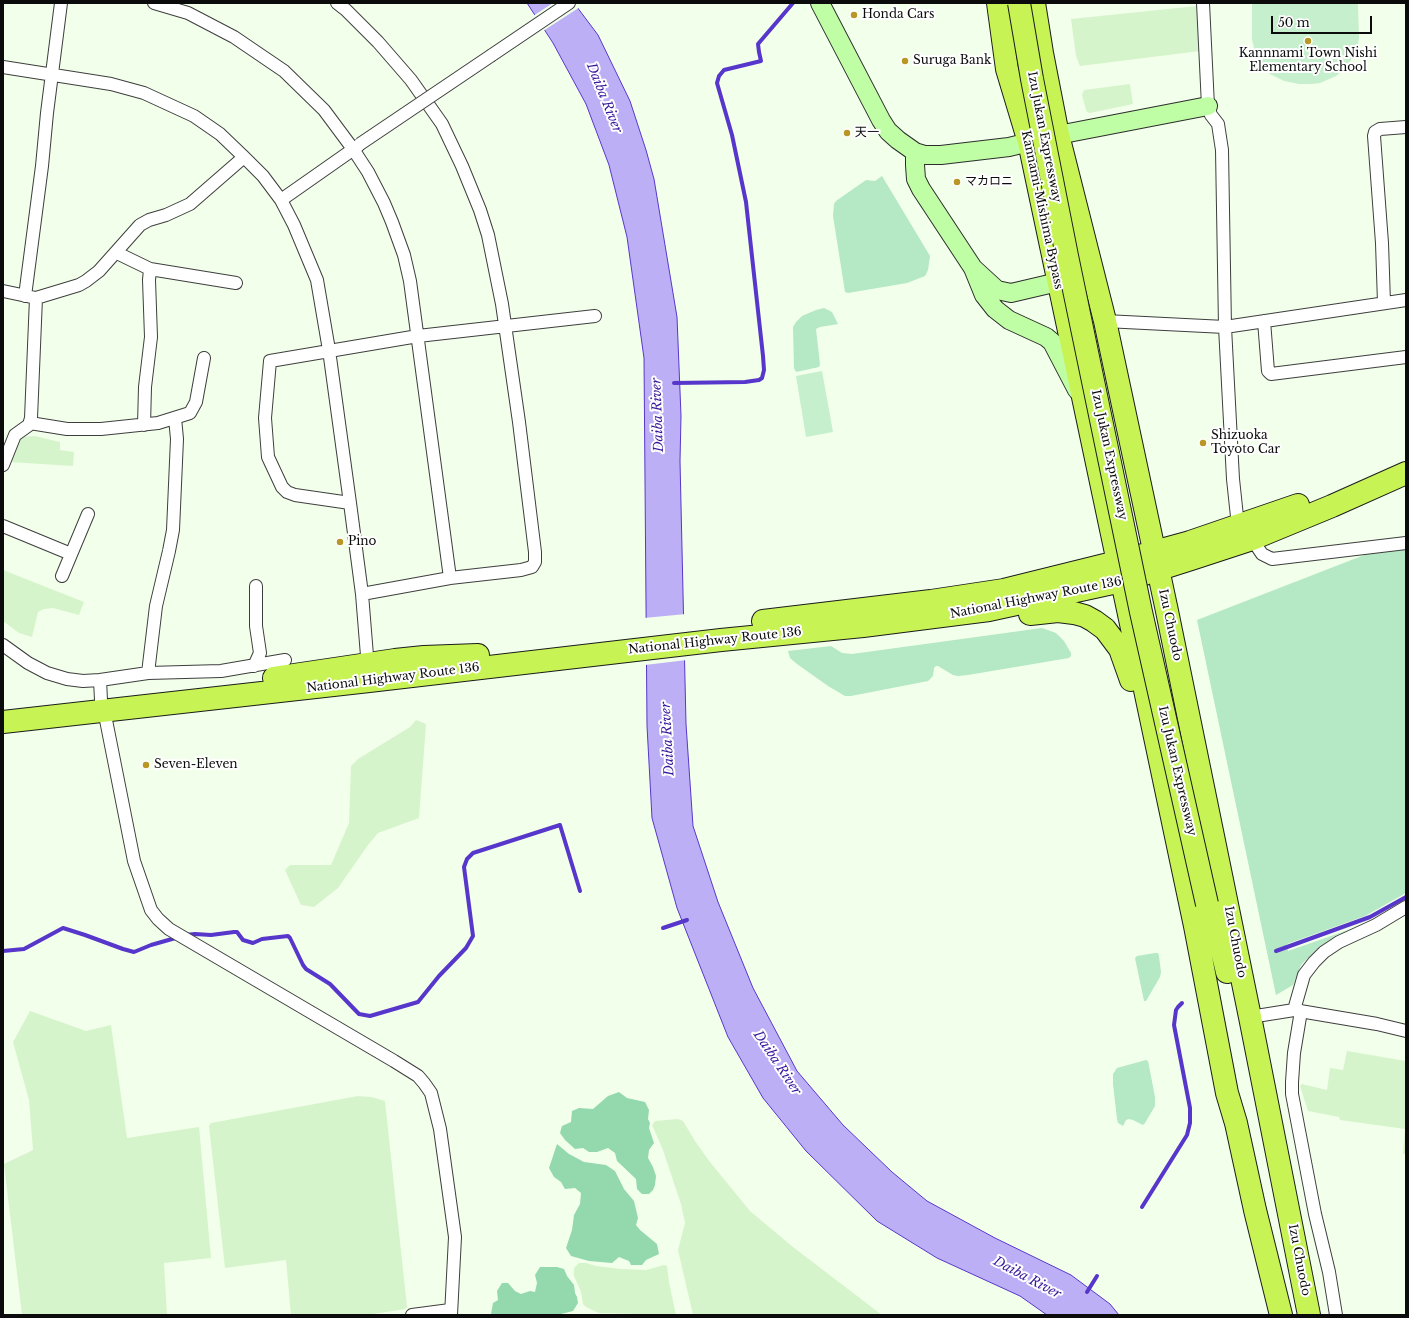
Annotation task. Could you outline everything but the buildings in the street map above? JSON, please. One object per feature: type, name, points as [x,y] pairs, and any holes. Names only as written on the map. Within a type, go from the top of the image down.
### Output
[{"type":"highway","name":"Kannami-Mishima Bypass","points":[[998,3],[1007,69],[1029,142],[1083,403],[1120,572]]},
{"type":"highway","name":"Izu Jukan Expressway","points":[[1019,3],[1040,123],[1070,271],[1142,612],[1207,904]]},
{"type":"highway","points":[[1034,3],[1058,134],[1105,321],[1156,561]]},
{"type":"highway","name":"National Highway Route 136","points":[[1245,532],[1406,458]]},
{"type":"highway","name":"National Highway Route 136","points":[[3,712],[102,697],[368,673],[863,618],[948,616],[1033,601],[1156,561],[1190,542],[1245,532],[1332,506],[1406,473]]},
{"type":"highway","name":"Izu Chuodo","points":[[1156,561],[1250,1017],[1309,1315]]},
{"type":"highway","points":[[1120,572],[1193,918],[1227,1093],[1236,1123],[1255,1210],[1281,1315]]},
{"type":"highway","name":"National Highway Route 136","points":[[863,618],[959,597],[1120,572]]},
{"type":"highway","points":[[948,616],[980,620],[1058,611],[1085,616],[1105,629],[1120,649],[1126,663],[1142,714],[1159,791],[1174,828]]},
{"type":"highway","name":"National Highway Route 136","points":[[3,722],[102,697]]},
{"type":"highway","points":[[1207,904],[1212,954],[1289,1315]]},
{"type":"highway","points":[[1207,904],[1222,951],[1299,1315]]},
{"type":"highway","points":[[1227,1093],[1226,1105],[1243,1204],[1268,1315]]},
{"type":"street","points":[[3,435],[15,435],[27,427],[30,423],[33,392],[30,297],[42,166],[61,3]]},
{"type":"street","points":[[154,3],[188,13],[234,37],[284,71],[324,110],[356,147],[384,203],[404,255],[410,281],[450,578]]},
{"type":"street","points":[[337,3],[378,42],[411,80],[442,124],[462,166],[480,210],[488,235],[502,304],[519,422],[535,552],[535,562],[532,567],[521,570],[450,578],[362,594]]},
{"type":"street","points":[[280,200],[492,54],[569,3]]},
{"type":"street","points":[[820,3],[888,131],[915,152],[925,155],[940,155],[1009,147],[1058,134],[1208,106]]},
{"type":"street","points":[[1204,3],[1208,106],[1211,114],[1218,124],[1222,150],[1225,327],[1233,479],[1245,532],[1262,554],[1272,559],[1406,543]]},
{"type":"street","points":[[3,67],[111,84],[144,93],[194,116],[220,134],[244,157],[263,176],[280,200],[294,225],[317,280],[329,350],[362,594],[364,642],[368,673]]},
{"type":"street","points":[[1384,303],[1382,243],[1374,136],[1375,132],[1380,129],[1406,127]]},
{"type":"street","points":[[915,152],[916,179],[973,268],[984,295],[995,309],[1009,320],[1030,328],[1052,342],[1083,403]]},
{"type":"street","points":[[3,291],[30,297],[79,285],[99,271],[117,253],[140,225],[190,204],[244,157]]},
{"type":"street","points":[[117,253],[150,269],[236,283]]},
{"type":"street","points":[[973,268],[996,290],[1011,293],[1058,282]]},
{"type":"street","points":[[144,424],[145,387],[151,337],[150,269]]},
{"type":"street","points":[[1105,321],[1225,327],[1406,300]]},
{"type":"street","points":[[350,503],[295,495],[287,492],[282,486],[268,457],[265,418],[270,361],[418,336],[595,316]]},
{"type":"street","points":[[1264,321],[1268,371],[1272,374],[1406,357]]},
{"type":"street","points":[[30,423],[67,429],[101,429],[158,423],[190,413],[196,402],[204,358]]},
{"type":"street","points":[[148,673],[156,606],[173,530],[177,439],[175,418]]},
{"type":"street","points":[[3,465],[15,435]]},
{"type":"street","points":[[62,576],[88,514]]},
{"type":"street","points":[[3,526],[71,554]]},
{"type":"street","points":[[254,666],[260,653],[256,626],[256,586]]},
{"type":"street","points":[[3,645],[28,663],[47,673],[67,679],[82,681],[102,697],[134,861],[151,910],[158,919],[169,929],[418,1076],[431,1093],[440,1129],[455,1237],[451,1313],[412,1315]]},
{"type":"street","points":[[102,697],[148,673],[221,670],[285,660]]},
{"type":"street","points":[[1336,1315],[1329,1272],[1315,1214],[1292,1094],[1298,1010],[1304,975],[1324,952],[1339,942],[1376,925],[1406,907]]},
{"type":"street","points":[[1250,1017],[1298,1010],[1406,1031]]},
{"type":"green space","points":[[1252,3],[1358,3],[1358,46],[1348,66],[1336,76],[1320,83],[1312,84],[1299,84],[1284,81],[1270,74],[1255,53],[1252,39]]},
{"type":"green space","points":[[1197,6],[1200,51],[1080,66],[1076,56],[1071,19]]},
{"type":"green space","points":[[1130,84],[1133,104],[1090,113],[1087,112],[1082,95],[1084,90]]},
{"type":"green space","points":[[882,176],[930,256],[928,270],[925,276],[907,283],[848,293],[845,292],[833,216],[834,204],[866,180],[875,181]]},
{"type":"green space","points":[[824,308],[832,312],[838,324],[816,329],[820,364],[819,367],[796,372],[794,368],[793,327],[802,316]]},
{"type":"green space","points":[[822,371],[833,432],[806,437],[796,376]]},
{"type":"green space","points":[[35,436],[60,442],[60,450],[74,452],[73,466],[10,462],[17,437]]},
{"type":"green space","points":[[1406,548],[1406,893],[1365,916],[1287,944],[1288,951],[1360,926],[1335,936],[1318,948],[1301,965],[1293,985],[1276,995],[1197,620],[1372,552]]},
{"type":"green space","points":[[3,570],[84,602],[79,615],[53,608],[44,609],[38,612],[32,637],[19,633],[3,621]]},
{"type":"green space","points":[[1042,628],[1056,633],[1064,641],[1071,653],[1069,658],[958,676],[936,666],[934,668],[933,676],[928,681],[851,696],[845,696],[828,686],[797,664],[790,658],[788,651],[831,646],[842,653],[852,654]]},
{"type":"green space","points":[[416,720],[426,724],[419,818],[378,833],[338,888],[314,907],[301,905],[285,870],[290,865],[331,865],[349,823],[351,766],[358,759],[410,727]]},
{"type":"green space","points":[[1158,953],[1159,956],[1161,972],[1160,977],[1146,1001],[1144,1001],[1135,958],[1137,956]]},
{"type":"green space","points":[[30,1011],[86,1031],[111,1025],[127,1138],[199,1127],[211,1258],[164,1263],[167,1315],[22,1315],[4,1164],[33,1150],[29,1100],[13,1042]]},
{"type":"green space","points":[[1347,1051],[1406,1061],[1406,1154],[1403,1154],[1405,1129],[1340,1120],[1339,1117],[1308,1111],[1300,1086],[1302,1084],[1327,1090],[1330,1068],[1343,1070]]},
{"type":"green space","points":[[1146,1060],[1148,1061],[1155,1097],[1155,1106],[1143,1125],[1129,1119],[1126,1120],[1123,1126],[1118,1123],[1117,1119],[1113,1074],[1117,1068]]},
{"type":"green space","points":[[619,1092],[627,1098],[645,1102],[649,1110],[649,1128],[654,1143],[649,1150],[648,1158],[656,1176],[655,1185],[649,1194],[642,1194],[637,1189],[636,1179],[617,1161],[615,1153],[608,1148],[597,1152],[589,1152],[583,1148],[575,1149],[560,1133],[562,1126],[571,1122],[572,1111],[579,1108],[593,1109],[608,1096]]},
{"type":"green space","points":[[358,1096],[371,1097],[385,1101],[407,1307],[405,1309],[367,1315],[291,1315],[286,1260],[225,1268],[209,1126],[211,1123]]},
{"type":"green space","points":[[678,1119],[683,1121],[710,1162],[750,1211],[793,1247],[882,1315],[693,1315],[678,1250],[685,1223],[681,1204],[663,1150],[652,1125],[655,1121]]},
{"type":"green space","points":[[557,1144],[569,1154],[584,1162],[606,1165],[615,1171],[624,1189],[634,1201],[638,1218],[636,1225],[657,1244],[659,1254],[646,1260],[642,1265],[631,1265],[629,1261],[619,1257],[612,1263],[589,1261],[571,1256],[566,1248],[572,1230],[574,1215],[580,1204],[581,1193],[575,1188],[565,1189],[561,1182],[554,1177],[549,1168]]},
{"type":"green space","points":[[579,1263],[621,1269],[646,1270],[664,1265],[667,1266],[676,1315],[599,1313],[586,1307],[583,1304],[581,1292],[574,1276],[574,1268]]},
{"type":"green space","points":[[540,1267],[557,1267],[564,1269],[574,1285],[577,1297],[578,1303],[573,1311],[557,1315],[491,1314],[493,1303],[498,1300],[497,1291],[502,1283],[508,1283],[515,1291],[521,1294],[530,1291],[535,1292],[537,1283],[535,1275]]},
{"type":"water","name":"Daiba River","points":[[527,3],[574,3],[598,35],[630,101],[654,179],[677,317],[681,416],[680,461],[686,724],[693,826],[718,902],[753,988],[797,1071],[843,1125],[892,1172],[927,1201],[995,1238],[1071,1275],[1110,1304],[1119,1315],[1047,1315],[1020,1296],[937,1258],[877,1221],[806,1151],[763,1098],[728,1037],[677,908],[652,818],[647,726],[644,358],[627,237],[609,165],[586,104],[553,43]]},
{"type":"pier","points":[[553,3],[577,3],[580,7],[543,31],[533,16]]},
{"type":"pier","points":[[686,614],[687,660],[645,665],[644,618]]},
{"type":"waterway","points":[[674,383],[745,382],[759,380],[762,378],[764,370],[763,356],[746,202],[732,135],[717,83],[719,76],[724,70],[761,61],[758,44],[793,3]]},
{"type":"waterway","points":[[185,935],[211,935],[237,932],[243,940],[253,943],[262,939],[288,936],[306,969],[330,984],[359,1014],[370,1016],[418,1002],[439,976],[466,948],[473,936],[464,867],[467,859],[473,853],[560,825],[580,891]]},
{"type":"waterway","points":[[1276,951],[1370,917],[1406,897]]},
{"type":"waterway","points":[[663,928],[687,920]]},
{"type":"waterway","points":[[3,951],[24,949],[63,928],[134,952],[151,945],[179,937]]},
{"type":"waterway","points":[[1142,1207],[1187,1135],[1190,1123],[1190,1108],[1174,1025],[1176,1010],[1182,1003]]},
{"type":"waterway","points":[[1087,1292],[1097,1276]]},
{"type":"place","name":"Honda Cars","points":[[854,15]]},
{"type":"place","name":"Kannnami Town Nishi Elementary School","points":[[1308,41]]},
{"type":"place","name":"Suruga Bank","points":[[905,61]]},
{"type":"place","name":"天一","points":[[847,133]]},
{"type":"place","name":"マカロニ","points":[[957,182]]},
{"type":"place","name":"Shizuoka Toyoto Car","points":[[1203,443]]},
{"type":"place","name":"Pino","points":[[340,542]]},
{"type":"place","name":"Seven-Eleven","points":[[146,765]]}]
